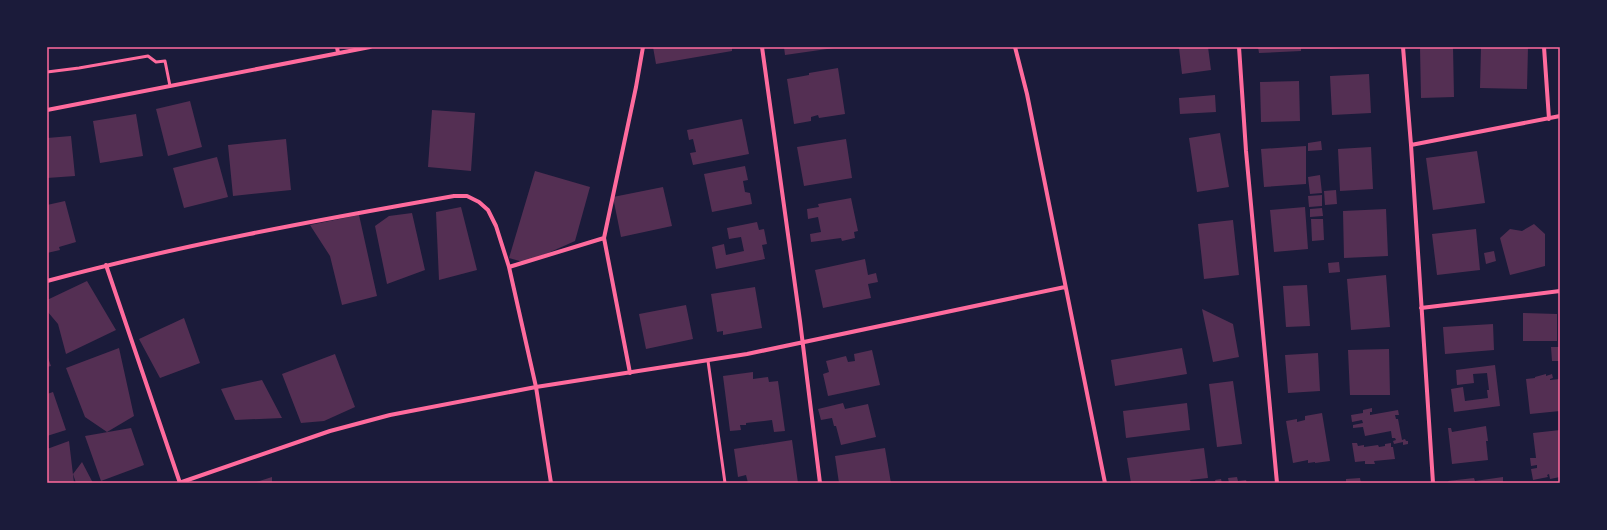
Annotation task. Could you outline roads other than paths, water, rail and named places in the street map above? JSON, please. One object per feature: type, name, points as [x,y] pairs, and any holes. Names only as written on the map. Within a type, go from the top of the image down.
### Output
[{"type":"street","points":[[337,47],[338,53]]},
{"type":"street","points":[[47,110],[370,47]]},
{"type":"street","points":[[630,373],[604,238],[643,47]]},
{"type":"street","points":[[762,47],[820,483]]},
{"type":"street","points":[[1015,47],[1027,94],[1105,483]]},
{"type":"street","points":[[1239,47],[1247,159],[1277,483]]},
{"type":"street","points":[[1402,47],[1411,145],[1433,483]]},
{"type":"street","points":[[1544,47],[1548,119]]},
{"type":"street","points":[[1411,145],[1560,116]]},
{"type":"street","points":[[47,281],[106,265],[198,244],[323,219],[454,196],[467,196],[479,202],[488,210],[496,226],[509,267],[536,387],[551,483]]},
{"type":"street","points":[[509,267],[604,238]]},
{"type":"street","points":[[106,265],[179,483],[356,424],[390,415],[536,387],[708,361],[1065,287]]},
{"type":"street","points":[[1421,308],[1560,291]]},
{"type":"lane","points":[[47,72],[148,56],[156,62],[165,61],[170,86]]},
{"type":"lane","points":[[708,361],[725,483]]}]
